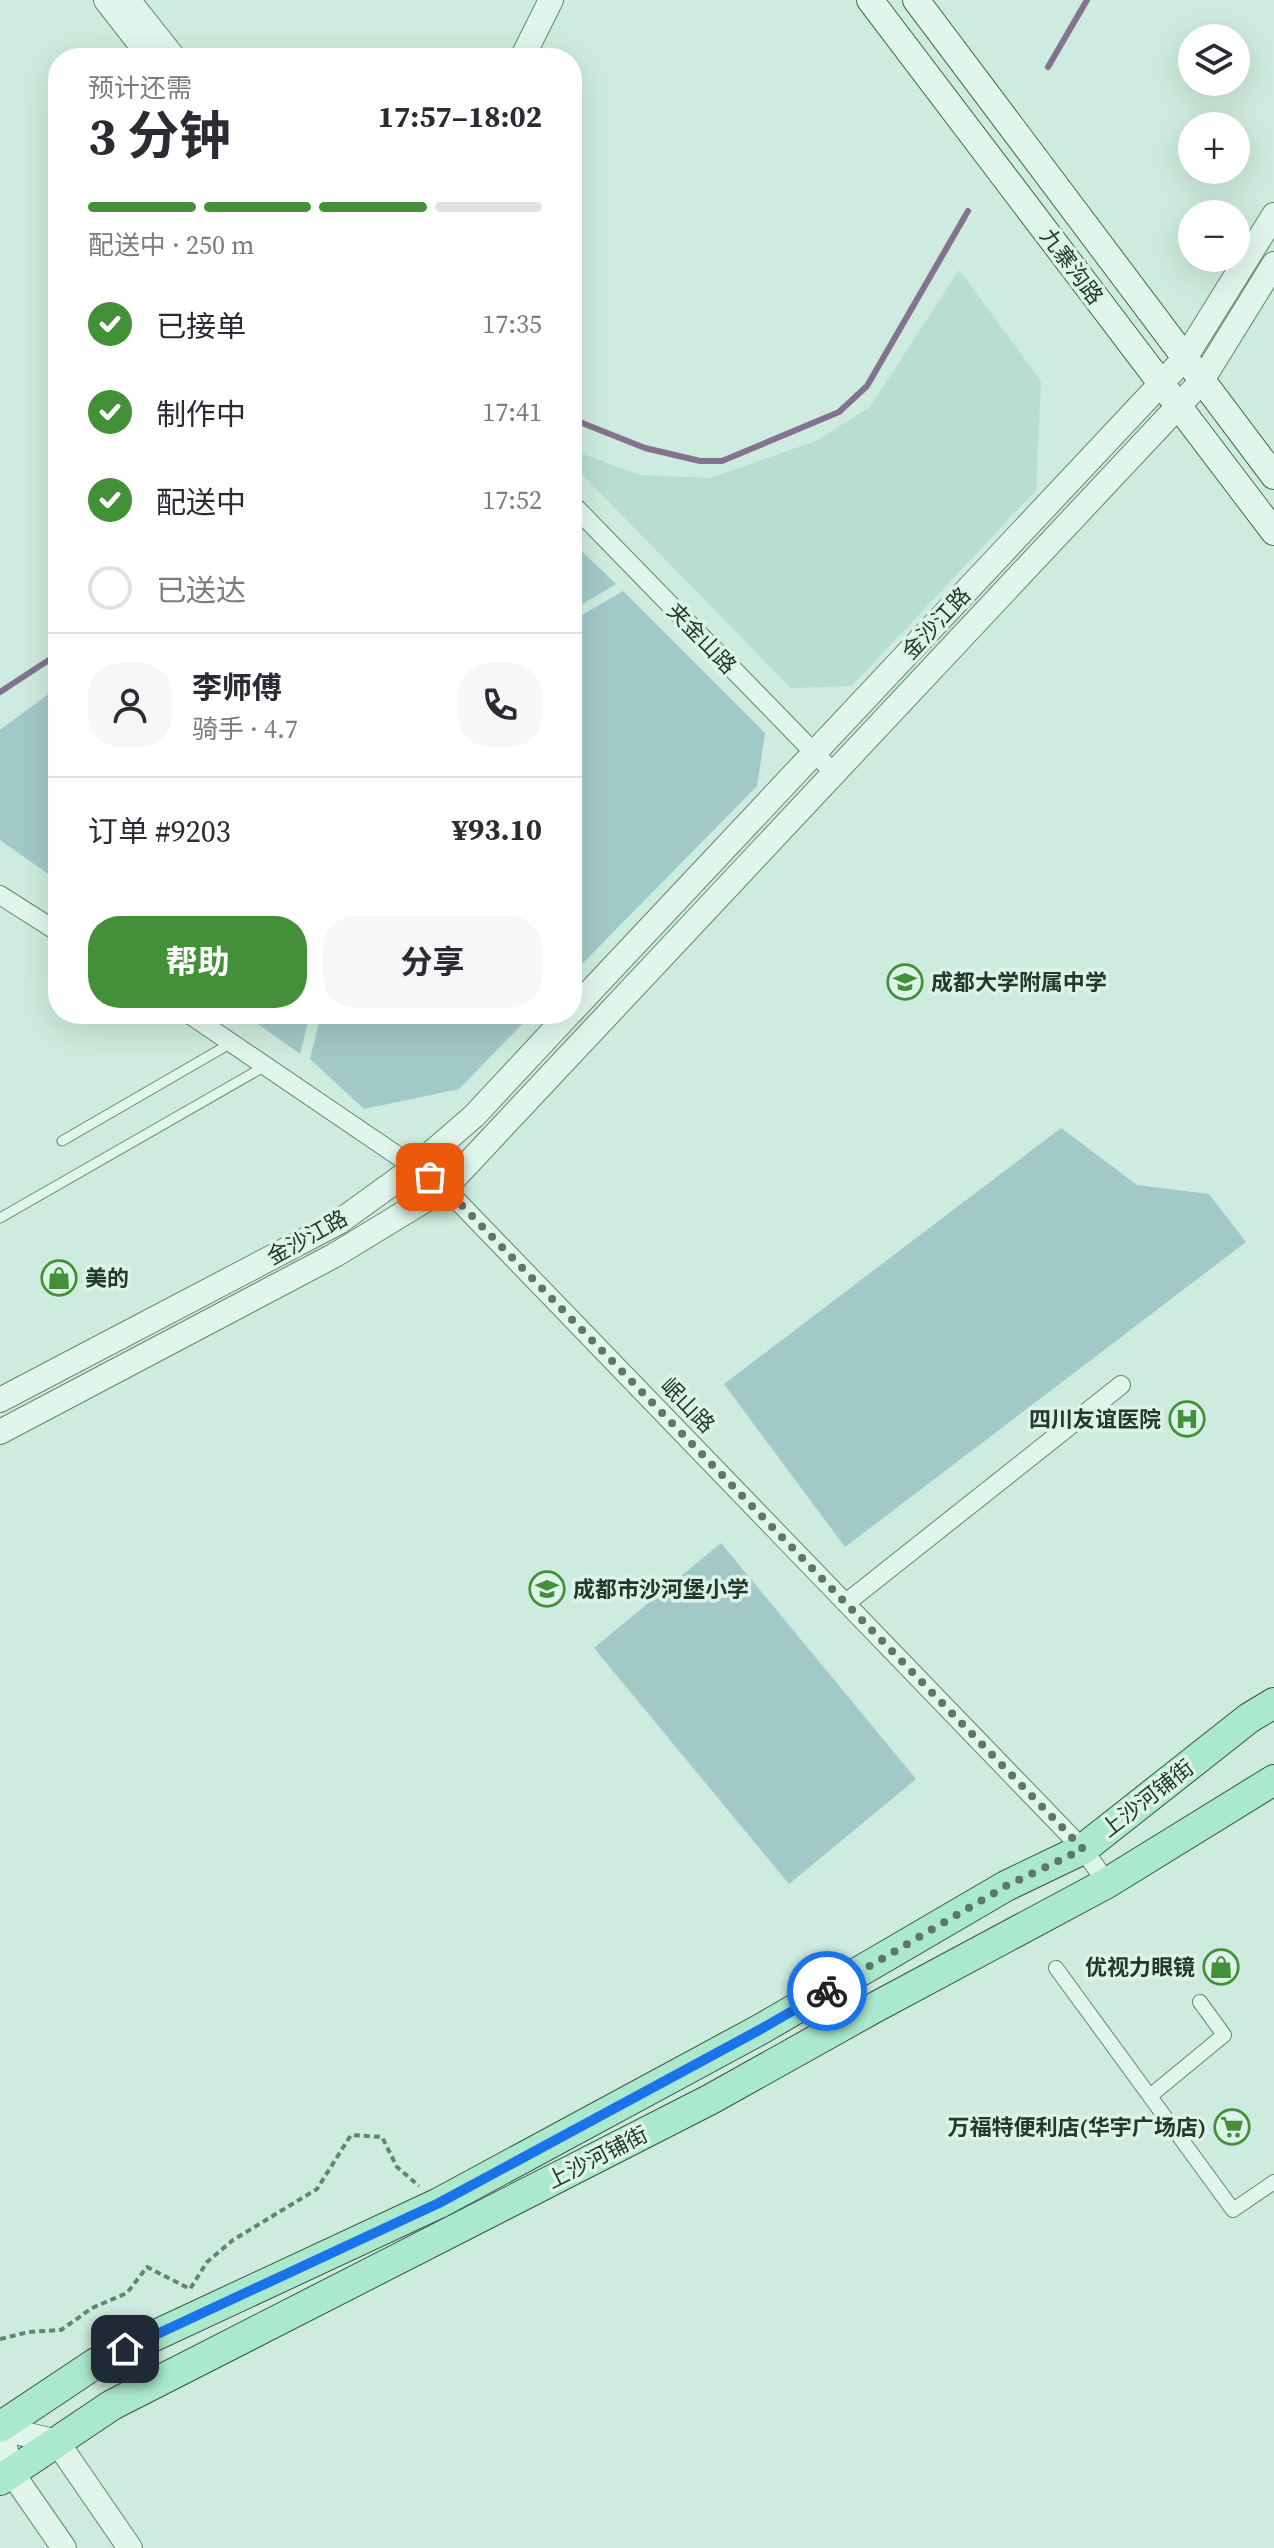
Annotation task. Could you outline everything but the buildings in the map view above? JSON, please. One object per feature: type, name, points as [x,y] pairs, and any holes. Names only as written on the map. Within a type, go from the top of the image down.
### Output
[{"type":"main road","name":"九寨沟路","points":[[870,0],[1274,532]]},
{"type":"main road","name":"九寨沟路","points":[[916,0],[1274,476]]},
{"type":"main road","name":"上沙河铺街","points":[[0,2428],[96,2363],[439,2203],[761,2029],[1006,1886],[1083,1849],[1249,1718],[1274,1703]]},
{"type":"main road","name":"上沙河铺街","points":[[6,2477],[112,2405],[711,2099],[1107,1883],[1274,1780]]},
{"type":"street","points":[[106,0],[143,48]]},
{"type":"street","points":[[128,0],[166,48]]},
{"type":"street","points":[[512,48],[536,0]]},
{"type":"street","points":[[527,48],[551,0]]},
{"type":"street","name":"金沙江路","points":[[582,1000],[1185,358],[1274,215]]},
{"type":"street","name":"金沙江路","points":[[0,1432],[335,1255],[445,1188],[1201,382],[1274,264]]},
{"type":"street","name":"夹金山路","points":[[582,514],[833,772]]},
{"type":"street","points":[[0,895],[48,926]]},
{"type":"street","name":"岷山路","points":[[205,1024],[445,1188],[1083,1849],[1107,1883]]},
{"type":"street","name":"金沙江路","points":[[0,1400],[339,1222],[415,1167],[474,1116],[560,1024]]},
{"type":"street","points":[[846,1603],[1121,1385]]},
{"type":"street","points":[[1056,1968],[1233,2210],[1274,2182]]},
{"type":"street","points":[[1150,2096],[1224,2035],[1200,2002]]},
{"type":"street","points":[[64,2548],[6,2477],[0,2428],[57,2442],[130,2548]]},
{"type":"lane","points":[[62,1141],[233,1042]]},
{"type":"lane","points":[[0,1218],[267,1065]]},
{"type":"path","points":[[0,2339],[29,2332],[61,2330],[92,2308],[127,2293],[147,2267],[190,2289],[207,2262],[233,2240],[317,2189],[351,2135],[382,2137],[397,2167],[439,2203]]},
{"type":"shaded area","points":[[959,270],[1041,381],[1036,490],[852,686],[791,688],[582,474],[582,454],[640,475],[710,478],[816,441],[870,407]]},
{"type":"shaded area","points":[[582,552],[616,584],[582,604]]},
{"type":"shaded area","points":[[623,591],[765,733],[757,786],[582,964],[582,615]]},
{"type":"shaded area","points":[[48,694],[48,874],[0,840],[0,730]]},
{"type":"shaded area","points":[[258,1024],[308,1024],[300,1054]]},
{"type":"shaded area","points":[[319,1024],[522,1024],[459,1089],[364,1109],[310,1059]]},
{"type":"shaded area","points":[[1061,1128],[1137,1185],[1209,1194],[1246,1242],[845,1547],[724,1384]]},
{"type":"shaded area","points":[[721,1543],[916,1779],[789,1884],[594,1648]]},
{"type":"waterway","points":[[1048,67],[1087,0]]},
{"type":"waterway","points":[[582,423],[645,448],[700,461],[722,461],[839,412],[867,386],[968,211]]},
{"type":"waterway","points":[[0,692],[48,661]]},
{"type":"way so far","points":[[430,1177],[445,1188],[1083,1849],[1006,1886],[827,1991]]},
{"type":"place","name":"成都大学附属中学","points":[[905,982]]},
{"type":"place","name":"美的","points":[[59,1278]]},
{"type":"place","name":"四川友谊医院","points":[[1187,1419]]},
{"type":"place","name":"成都市沙河堡小学","points":[[547,1589]]},
{"type":"place","name":"优视力眼镜","points":[[1221,1967]]},
{"type":"place","name":"万福特便利店(华宇广场店)","points":[[1232,2127]]},
{"type":"route","points":[[125,2349],[439,2203],[827,1991]]}]
